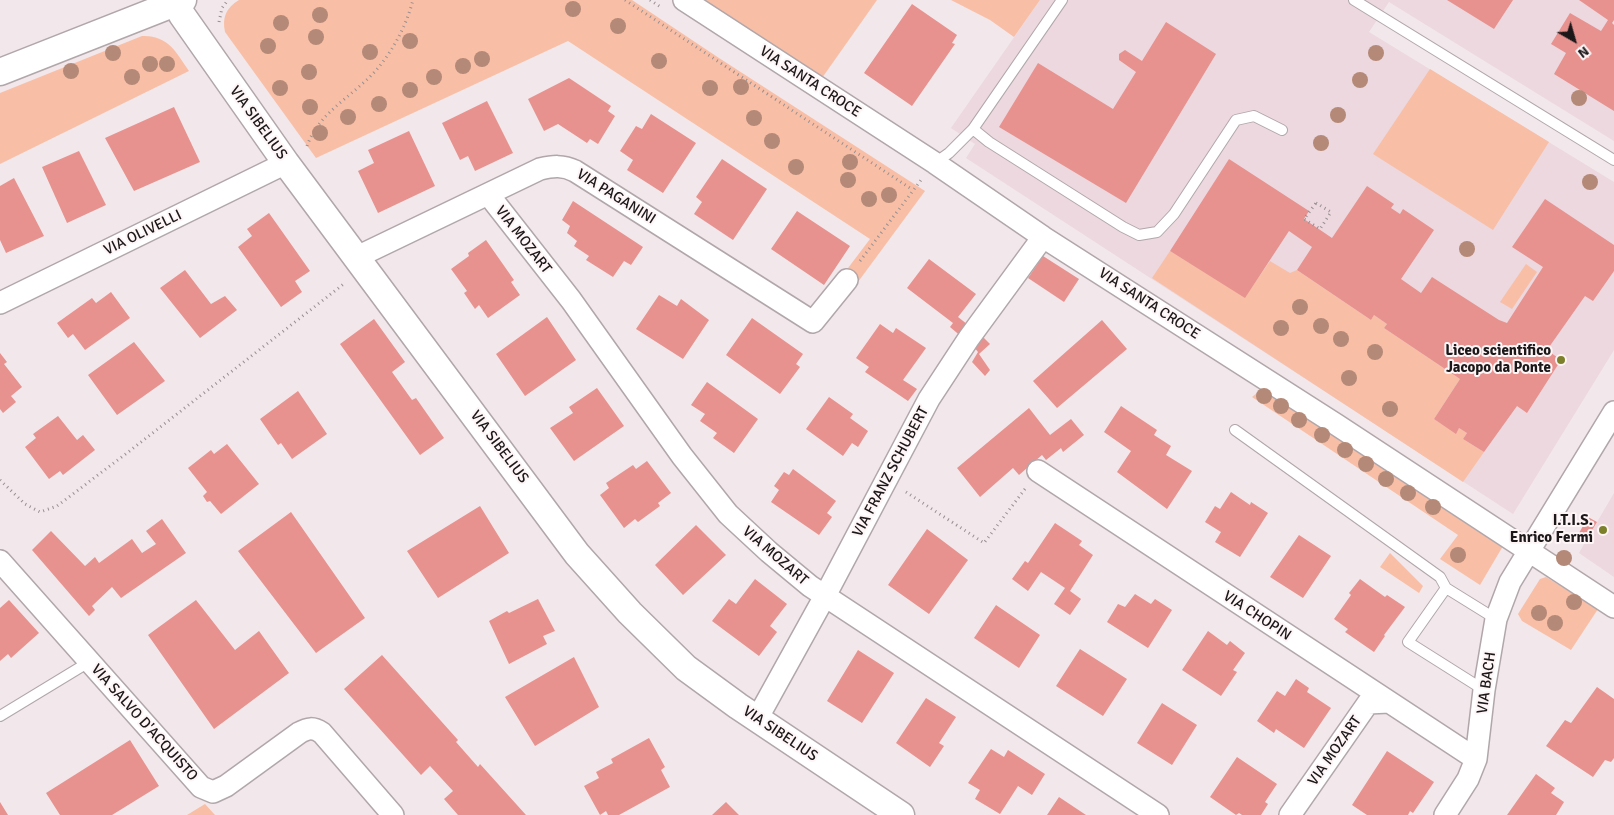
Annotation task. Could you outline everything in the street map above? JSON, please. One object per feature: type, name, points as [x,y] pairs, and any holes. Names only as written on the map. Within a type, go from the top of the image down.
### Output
[{"type":"street","name":"VIA SANTA CROCE","points":[[684,0],[928,171],[1043,237],[1345,430],[1614,607]]},
{"type":"street","name":"VIA SIBELIUS","points":[[180,1],[186,22],[296,157],[361,262],[577,554],[630,613],[686,668],[757,719],[900,815]]},
{"type":"street","points":[[0,72],[180,1]]},
{"type":"street","name":"VIA OLIVELLI","points":[[0,303],[296,157]]},
{"type":"street","name":"VIA PAGANINI","points":[[361,262],[379,248],[488,194],[550,166],[567,167],[813,322],[847,280]]},
{"type":"street","name":"VIA MOZART","points":[[488,194],[571,300],[682,456],[728,514],[769,552],[810,586],[1158,815]]},
{"type":"street","name":"VIA FRANZ SCHUBERT","points":[[757,719],[825,596],[929,399],[968,338],[1043,237]]},
{"type":"street","name":"VIA BACH","points":[[1445,815],[1468,779],[1476,759],[1484,690],[1496,619],[1510,582],[1614,412]]},
{"type":"street","name":"VIA CHOPIN","points":[[1038,471],[1476,759]]},
{"type":"street","name":"VIA SALVO D'ACQUISTO","points":[[0,560],[201,787],[214,792],[226,786],[299,733],[307,729],[315,729],[322,733],[393,815]]},
{"type":"street","name":"VIA MOZART","points":[[1290,815],[1368,703],[1389,702]]},
{"type":"lane","points":[[928,171],[974,129],[1062,0]]},
{"type":"lane","points":[[1354,0],[1614,160]]},
{"type":"lane","points":[[974,129],[1006,153],[1123,228],[1139,235],[1157,232],[1174,214],[1236,120],[1254,116],[1282,130]]},
{"type":"lane","points":[[1235,430],[1440,577],[1446,588],[1496,619]]},
{"type":"lane","points":[[1446,588],[1408,642],[1484,690]]},
{"type":"lane","points":[[0,716],[89,662]]},
{"type":"path","points":[[296,157],[326,114],[378,68],[403,27],[413,0]]},
{"type":"path","points":[[625,0],[913,190]]},
{"type":"path","points":[[847,280],[928,171]]},
{"type":"path","points":[[1316,203],[1331,212],[1320,229],[1304,219],[1316,203]]},
{"type":"path","points":[[0,480],[25,504],[40,512],[57,506],[127,454],[361,262]]},
{"type":"path","points":[[886,480],[984,543],[1038,471]]},
{"type":"shaded area","points":[[239,0],[632,0],[925,191],[855,286],[842,276],[870,239],[568,41],[316,158],[225,32],[224,22],[226,13]]},
{"type":"shaded area","points":[[703,0],[877,0],[822,78]]},
{"type":"shaded area","points":[[951,0],[1040,0],[1014,37],[990,20]]},
{"type":"shaded area","points":[[1040,0],[1614,0],[1614,141],[1389,2],[1369,32],[1614,182],[1614,350],[1513,514],[966,158],[975,144],[951,128]]},
{"type":"shaded area","points":[[142,36],[151,36],[165,42],[175,51],[189,71],[0,164],[0,93]]},
{"type":"shaded area","points":[[1430,69],[1549,142],[1493,230],[1373,154]]},
{"type":"shaded area","points":[[1170,251],[1245,297],[1270,261],[1290,273],[1297,270],[1371,320],[1374,315],[1387,324],[1384,328],[1460,379],[1434,419],[1456,433],[1459,428],[1467,433],[1463,439],[1484,452],[1463,482],[1152,278]]},
{"type":"shaded area","points":[[1526,264],[1537,272],[1512,309],[1500,302]]},
{"type":"shaded area","points":[[1268,384],[1503,546],[1480,585],[1440,559],[1458,535],[1252,397]]},
{"type":"shaded area","name":"I.T.I.S. Enrico Fermi","points":[[1614,493],[1614,577],[1579,553]]},
{"type":"shaded area","points":[[1390,553],[1423,586],[1419,593],[1380,567]]},
{"type":"shaded area","points":[[1546,577],[1598,609],[1571,650],[1522,621],[1518,614],[1540,579]]},
{"type":"shaded area","points":[[205,804],[215,815],[187,815]]},
{"type":"building","points":[[1447,0],[1513,0],[1494,29]]},
{"type":"building","points":[[1579,0],[1614,0],[1614,20],[1612,23],[1614,25],[1614,111],[1554,74],[1566,53],[1551,44],[1570,13],[1601,31],[1608,20]]},
{"type":"building","points":[[912,4],[957,35],[952,43],[955,44],[912,106],[864,73]]},
{"type":"building","points":[[1166,22],[1216,54],[1126,203],[999,127],[1038,63],[1113,109],[1136,72],[1119,60],[1119,54],[1125,50],[1142,61]]},
{"type":"building","points":[[569,78],[611,106],[608,111],[615,116],[598,144],[590,139],[587,143],[558,124],[544,131],[528,99]]},
{"type":"building","points":[[487,101],[513,153],[475,171],[468,156],[460,160],[442,123]]},
{"type":"building","points":[[174,107],[200,162],[134,191],[105,138]]},
{"type":"building","points":[[651,114],[696,143],[663,193],[627,170],[633,160],[620,151],[636,126],[642,129]]},
{"type":"building","points":[[409,131],[435,186],[378,213],[358,171],[374,163],[368,150]]},
{"type":"building","points":[[79,151],[106,205],[67,223],[42,167]]},
{"type":"building","points":[[722,159],[767,189],[733,240],[694,214],[702,202],[696,197]]},
{"type":"building","points":[[1229,159],[1309,211],[1304,219],[1332,238],[1367,186],[1394,204],[1391,208],[1400,214],[1403,209],[1434,230],[1401,279],[1421,293],[1432,277],[1499,320],[1507,323],[1543,267],[1512,247],[1545,199],[1614,245],[1614,271],[1593,301],[1585,296],[1547,350],[1561,360],[1527,413],[1517,406],[1484,452],[1463,439],[1467,433],[1459,428],[1456,434],[1434,419],[1460,379],[1384,328],[1387,324],[1374,315],[1371,320],[1297,270],[1312,247],[1289,231],[1245,298],[1170,251]]},
{"type":"building","points":[[14,178],[44,236],[6,253],[0,240],[0,186]]},
{"type":"building","points":[[573,201],[643,247],[631,265],[624,261],[613,277],[586,260],[589,256],[574,246],[577,241],[567,233],[570,226],[562,220]]},
{"type":"building","points":[[797,211],[850,246],[824,285],[771,249]]},
{"type":"building","points":[[269,213],[310,271],[295,281],[302,292],[281,307],[238,247],[252,236],[247,229]]},
{"type":"building","points":[[486,240],[514,280],[511,282],[520,295],[488,318],[479,305],[475,309],[464,293],[467,291],[451,269]]},
{"type":"building","points":[[1043,256],[1079,279],[1064,302],[1028,278]]},
{"type":"building","points":[[929,259],[976,294],[958,317],[972,328],[963,338],[950,327],[953,323],[907,288]]},
{"type":"building","points":[[185,270],[211,304],[225,296],[237,310],[200,338],[160,288]]},
{"type":"building","points":[[111,292],[130,318],[85,350],[73,334],[68,338],[57,323],[92,298],[96,303]]},
{"type":"building","points":[[659,295],[677,306],[681,299],[709,320],[683,359],[636,329]]},
{"type":"building","points":[[547,317],[576,360],[525,396],[496,354]]},
{"type":"building","points":[[752,318],[803,354],[796,364],[800,367],[780,394],[726,355]]},
{"type":"building","points":[[374,319],[405,362],[392,372],[412,400],[416,398],[444,438],[420,455],[340,344]]},
{"type":"building","points":[[1102,320],[1127,349],[1057,408],[1033,381]]},
{"type":"building","points":[[880,324],[893,333],[896,328],[926,348],[903,380],[917,389],[908,401],[865,372],[869,367],[856,358]]},
{"type":"building","points":[[982,336],[990,344],[979,354],[990,370],[985,376],[972,362],[978,352],[974,347]]},
{"type":"building","points":[[134,342],[165,381],[117,415],[88,375]]},
{"type":"building","points":[[0,353],[7,362],[4,364],[22,387],[11,396],[16,402],[3,413],[0,409]]},
{"type":"building","points":[[707,382],[758,419],[734,453],[713,438],[717,433],[700,421],[705,414],[691,405]]},
{"type":"building","points":[[597,388],[624,426],[574,461],[550,428],[573,413],[569,407]]},
{"type":"building","points":[[298,391],[327,434],[292,459],[281,443],[278,445],[260,419]]},
{"type":"building","points":[[829,397],[853,414],[850,418],[868,431],[858,447],[852,443],[843,456],[806,429]]},
{"type":"building","points":[[1121,406],[1157,430],[1154,435],[1171,446],[1166,455],[1192,471],[1167,509],[1117,472],[1131,451],[1104,432]]},
{"type":"building","points":[[1029,408],[1050,435],[1071,419],[1084,435],[1063,452],[1061,448],[1046,460],[1042,455],[1019,475],[1013,468],[980,497],[957,468]]},
{"type":"building","points":[[58,416],[77,440],[83,435],[95,450],[63,475],[60,471],[49,479],[25,447],[36,438],[33,434]]},
{"type":"building","points":[[227,444],[259,484],[221,514],[210,501],[207,502],[203,496],[207,492],[188,468],[211,450],[214,454]]},
{"type":"building","points":[[647,461],[671,493],[658,503],[660,506],[638,522],[635,519],[624,528],[600,495],[609,488],[606,483],[633,465],[636,469]]},
{"type":"building","points":[[793,469],[836,501],[827,513],[832,517],[819,535],[771,502],[779,490],[774,486],[784,472],[789,475]]},
{"type":"building","points":[[1231,492],[1250,505],[1251,502],[1268,513],[1240,557],[1215,542],[1221,532],[1205,522],[1215,506],[1220,509]]},
{"type":"building","points":[[480,506],[509,553],[438,598],[407,551]]},
{"type":"building","points":[[291,512],[365,618],[316,653],[238,551]]},
{"type":"building","points":[[1588,517],[1597,522],[1588,537],[1579,533]]},
{"type":"building","points":[[162,519],[186,553],[121,598],[112,587],[92,606],[95,610],[89,616],[32,550],[51,531],[85,566],[95,557],[99,563],[132,539],[142,553],[156,544],[146,531]]},
{"type":"building","points":[[1055,523],[1082,541],[1079,545],[1093,555],[1070,591],[1081,599],[1070,615],[1054,604],[1065,588],[1041,572],[1028,591],[1012,579],[1025,561],[1028,563]]},
{"type":"building","points":[[696,525],[726,555],[683,595],[655,565]]},
{"type":"building","points":[[927,529],[968,560],[929,614],[888,585]]},
{"type":"building","points":[[1299,535],[1331,556],[1303,598],[1270,577]]},
{"type":"building","points":[[755,579],[787,604],[770,626],[777,632],[759,656],[712,621],[729,599],[736,604]]},
{"type":"building","points":[[1360,579],[1385,597],[1387,595],[1405,607],[1374,652],[1345,632],[1348,629],[1334,619],[1351,595],[1349,593]]},
{"type":"building","points":[[1135,594],[1151,604],[1155,599],[1172,610],[1148,648],[1107,622],[1118,604],[1125,607]]},
{"type":"building","points":[[538,599],[555,631],[543,636],[547,644],[509,664],[489,621],[507,611],[509,613]]},
{"type":"building","points":[[9,600],[39,633],[11,658],[8,654],[0,661],[0,608]]},
{"type":"building","points":[[196,600],[235,650],[259,631],[289,673],[214,729],[148,635]]},
{"type":"building","points":[[996,605],[1040,635],[1019,668],[974,638]]},
{"type":"building","points":[[1208,631],[1227,645],[1230,641],[1245,653],[1233,670],[1237,672],[1221,696],[1182,670]]},
{"type":"building","points":[[1080,649],[1127,679],[1103,716],[1056,686]]},
{"type":"building","points":[[858,650],[894,673],[862,723],[827,701]]},
{"type":"building","points":[[382,655],[458,740],[456,742],[478,767],[480,764],[526,815],[458,815],[444,799],[453,791],[430,766],[421,775],[344,689]]},
{"type":"building","points":[[574,657],[599,707],[535,746],[505,697]]},
{"type":"building","points":[[1296,679],[1309,688],[1307,692],[1331,708],[1304,748],[1276,729],[1274,733],[1257,721],[1277,691],[1285,696]]},
{"type":"building","points":[[1597,687],[1614,699],[1614,758],[1611,762],[1605,760],[1593,777],[1546,746],[1565,720],[1571,723]]},
{"type":"building","points":[[926,698],[956,717],[939,743],[944,746],[930,767],[896,743]]},
{"type":"building","points":[[1162,703],[1197,725],[1172,765],[1137,743]]},
{"type":"building","points":[[649,738],[665,767],[661,770],[670,787],[619,815],[608,815],[606,811],[600,815],[584,786],[599,778],[596,772],[613,763],[611,759]]},
{"type":"building","points":[[130,740],[159,786],[112,815],[60,815],[46,793]]},
{"type":"building","points":[[991,749],[1004,757],[1008,750],[1045,774],[1032,795],[1018,786],[1000,814],[975,799],[980,790],[968,783]]},
{"type":"building","points":[[1387,751],[1434,782],[1413,813],[1410,811],[1408,815],[1367,815],[1352,805]]},
{"type":"building","points":[[1237,757],[1277,784],[1265,802],[1268,804],[1261,815],[1242,815],[1239,813],[1236,815],[1210,797]]},
{"type":"building","points":[[1536,774],[1555,788],[1551,793],[1564,802],[1556,815],[1507,815]]},
{"type":"building","points":[[1059,797],[1086,815],[1047,815]]},
{"type":"building","points":[[0,802],[8,815],[0,815]]},
{"type":"building","points":[[726,802],[739,815],[712,815]]},
{"type":"place","name":"Liceo scientifico Jacopo da Ponte","points":[[1561,360]]},
{"type":"place","name":"I.T.I.S. Enrico Fermi","points":[[1603,530]]}]
